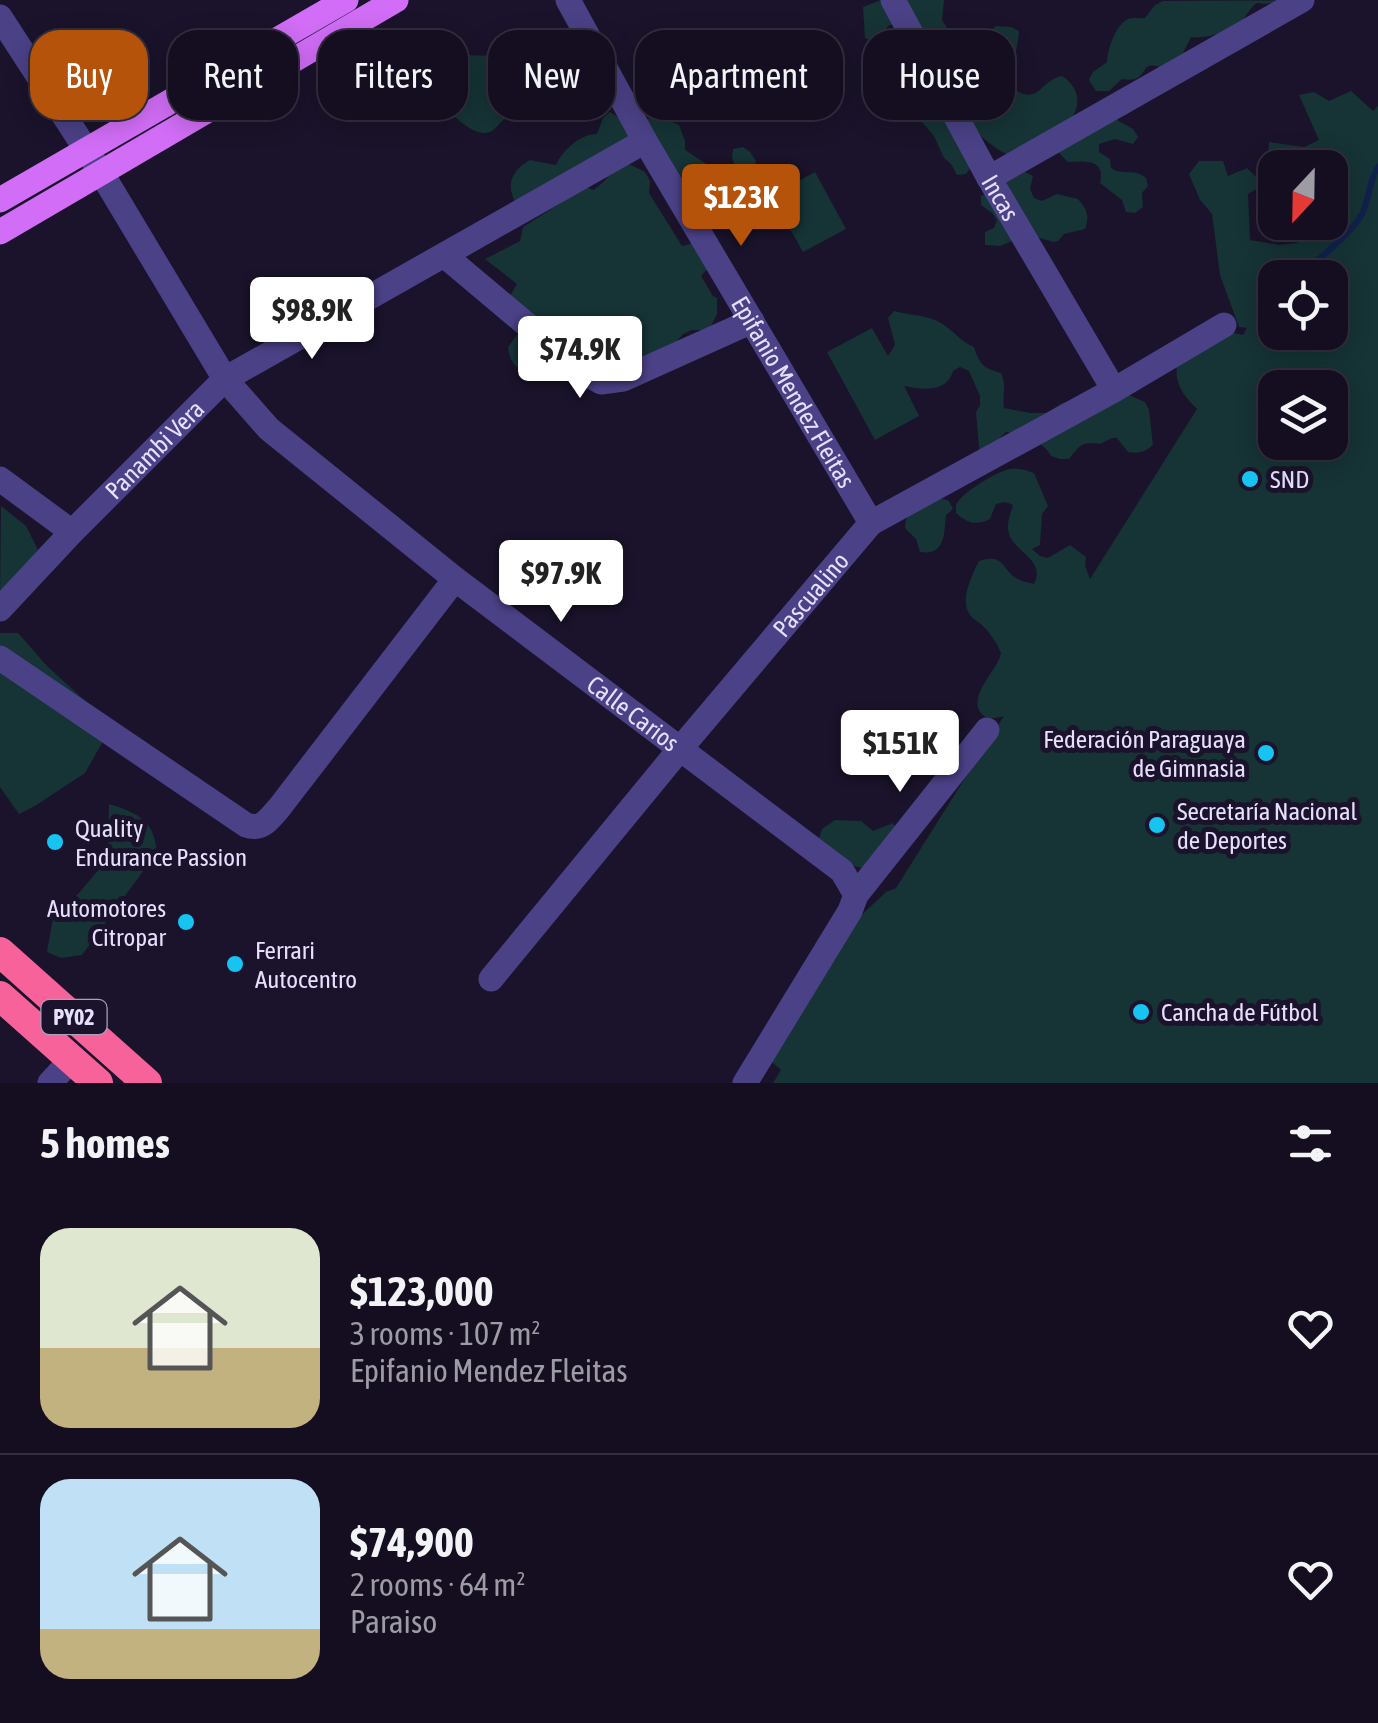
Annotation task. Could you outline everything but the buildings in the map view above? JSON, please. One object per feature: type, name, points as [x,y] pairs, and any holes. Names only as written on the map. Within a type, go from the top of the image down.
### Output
[{"type":"highway","name":"PY02","points":[[0,952],[147,1083]]},
{"type":"highway","name":"PY02","points":[[0,996],[98,1083]]},
{"type":"main road","points":[[0,200],[346,0]]},
{"type":"main road","points":[[0,232],[396,0]]},
{"type":"street","name":"Epifanio Mendez Fleitas","points":[[568,0],[645,141],[871,523]]},
{"type":"street","name":"Incas","points":[[892,0],[989,178],[1114,390]]},
{"type":"street","points":[[989,178],[1302,0]]},
{"type":"street","name":"Calle Carios","points":[[0,17],[102,174],[225,379],[269,429],[454,579],[842,871],[856,895]]},
{"type":"street","name":"Panambi Vera","points":[[0,609],[225,379],[645,141]]},
{"type":"street","points":[[445,256],[582,371],[601,382],[623,379],[752,321]]},
{"type":"street","name":"Pascualino","points":[[491,979],[871,523],[1224,325]]},
{"type":"street","points":[[0,479],[72,532]]},
{"type":"street","points":[[0,658],[254,828],[263,825],[279,808],[454,579]]},
{"type":"street","points":[[745,1083],[856,895],[987,730]]},
{"type":"street","points":[[50,1083],[72,1059]]},
{"type":"green space","points":[[881,0],[944,0],[942,20],[948,30],[892,25],[885,30],[864,30],[863,7]]},
{"type":"green space","points":[[1293,0],[1257,3],[1229,29],[1191,37],[1180,59],[1160,67],[1148,66],[1137,78],[1122,79],[1109,91],[1096,91],[1089,80],[1107,62],[1120,26],[1130,18],[1145,18],[1163,1]]},
{"type":"green space","points":[[996,26],[1011,27],[1019,31],[1015,56],[1015,30],[992,30]]},
{"type":"green space","points":[[468,55],[488,55],[488,120],[505,120],[490,132],[481,133],[459,120],[468,120]]},
{"type":"green space","points":[[1062,76],[1077,96],[1070,120],[1010,156],[989,143],[969,120],[1015,120],[1015,90],[1030,95]]},
{"type":"green space","name":"Secretaría Nacional de Deportes","points":[[1351,91],[1373,111],[1378,106],[1378,1083],[773,1083],[781,1070],[769,1054],[854,922],[886,892],[896,888],[1004,716],[986,717],[978,706],[980,691],[1001,653],[991,635],[967,609],[968,588],[979,561],[998,560],[1016,578],[1034,584],[1036,568],[1010,537],[1008,523],[1013,505],[996,504],[990,519],[976,523],[956,513],[957,503],[977,485],[1005,470],[1034,473],[1048,506],[1042,514],[1040,545],[1032,549],[1048,558],[1070,545],[1086,557],[1090,579],[1197,409],[1179,384],[1177,366],[1230,332],[1243,335],[1247,328],[1239,327],[1220,275],[1212,214],[1200,200],[1189,174],[1199,161],[1223,161],[1228,176],[1247,168],[1258,179],[1258,188],[1248,194],[1250,240],[1280,245],[1300,240],[1348,240],[1348,150],[1269,150],[1269,142],[1304,147],[1319,140],[1299,95],[1314,92],[1329,101]]},
{"type":"green space","points":[[615,115],[625,121],[629,138],[585,186],[593,190],[627,163],[645,172],[650,181],[649,193],[682,246],[695,237],[712,264],[701,276],[717,298],[717,314],[709,330],[692,330],[671,348],[614,370],[584,354],[584,346],[590,341],[583,336],[556,348],[555,367],[549,374],[527,373],[512,361],[508,347],[519,332],[508,299],[517,284],[485,259],[520,241],[523,227],[561,203],[516,203],[511,184],[519,168],[530,160],[556,165],[573,144],[597,134],[602,120],[615,120]]},
{"type":"green space","points":[[1112,117],[1133,129],[1138,137],[1133,144],[1115,139],[1099,144],[1099,152],[1110,159],[1111,168],[1146,178],[1143,207],[1135,213],[1126,212],[1122,200],[1100,183],[1097,166],[1068,162],[1059,153],[1059,148]]},
{"type":"green space","points":[[668,120],[679,125],[685,150],[708,165],[714,176],[723,178],[731,174],[735,166],[733,149],[743,147],[750,152],[756,161],[753,169],[717,219],[700,212],[699,195],[681,187],[644,121]]},
{"type":"green space","points":[[945,120],[971,167],[966,174],[957,175],[922,122]]},
{"type":"green space","points":[[815,172],[846,229],[803,252],[772,196]]},
{"type":"green space","points":[[1025,172],[1033,176],[1030,189],[1034,198],[1042,201],[1057,194],[1078,199],[1087,213],[1085,229],[1064,234],[1054,242],[1036,237],[1000,246],[985,245],[985,232],[994,228],[997,220],[981,205],[981,196]]},
{"type":"green space","points":[[894,311],[936,320],[974,347],[983,364],[1001,373],[1004,408],[1047,413],[1062,403],[1129,395],[1145,402],[1149,410],[1153,445],[1142,452],[1128,452],[1117,438],[1112,438],[1100,444],[1082,445],[1069,459],[1060,459],[1032,439],[1006,432],[980,458],[976,412],[980,396],[969,371],[960,367],[940,386],[904,386],[919,416],[875,440],[827,352],[872,328],[888,356],[895,345],[888,318]]},
{"type":"green space","points":[[941,498],[949,501],[953,509],[946,515],[942,542],[935,550],[920,552],[916,539],[905,528],[906,521],[917,508]]},
{"type":"green space","points":[[1,506],[26,526],[41,556],[0,595]]},
{"type":"green space","points":[[0,633],[18,633],[94,709],[106,736],[85,773],[19,814],[0,787]]},
{"type":"green space","points":[[109,804],[143,819],[152,832],[157,852],[82,955],[61,958],[47,952],[53,918],[100,868],[108,849]]},
{"type":"green space","points":[[835,820],[861,821],[873,831],[893,823],[903,839],[863,868],[843,864],[819,838],[822,829]]},
{"type":"waterway","points":[[1318,260],[1357,222],[1378,167]]},
{"type":"place","name":"SND","points":[[1250,479]]},
{"type":"place","name":"Federación Paraguaya de Gimnasia","points":[[1266,753]]},
{"type":"place","name":"Secretaría Nacional de Deportes","points":[[1157,825]]},
{"type":"place","name":"Quality Endurance Passion","points":[[55,842]]},
{"type":"place","name":"Automotores Citropar","points":[[186,922]]},
{"type":"place","name":"Ferrari Autocentro","points":[[235,964]]},
{"type":"place","name":"Cancha de Fútbol","points":[[1141,1012]]}]
